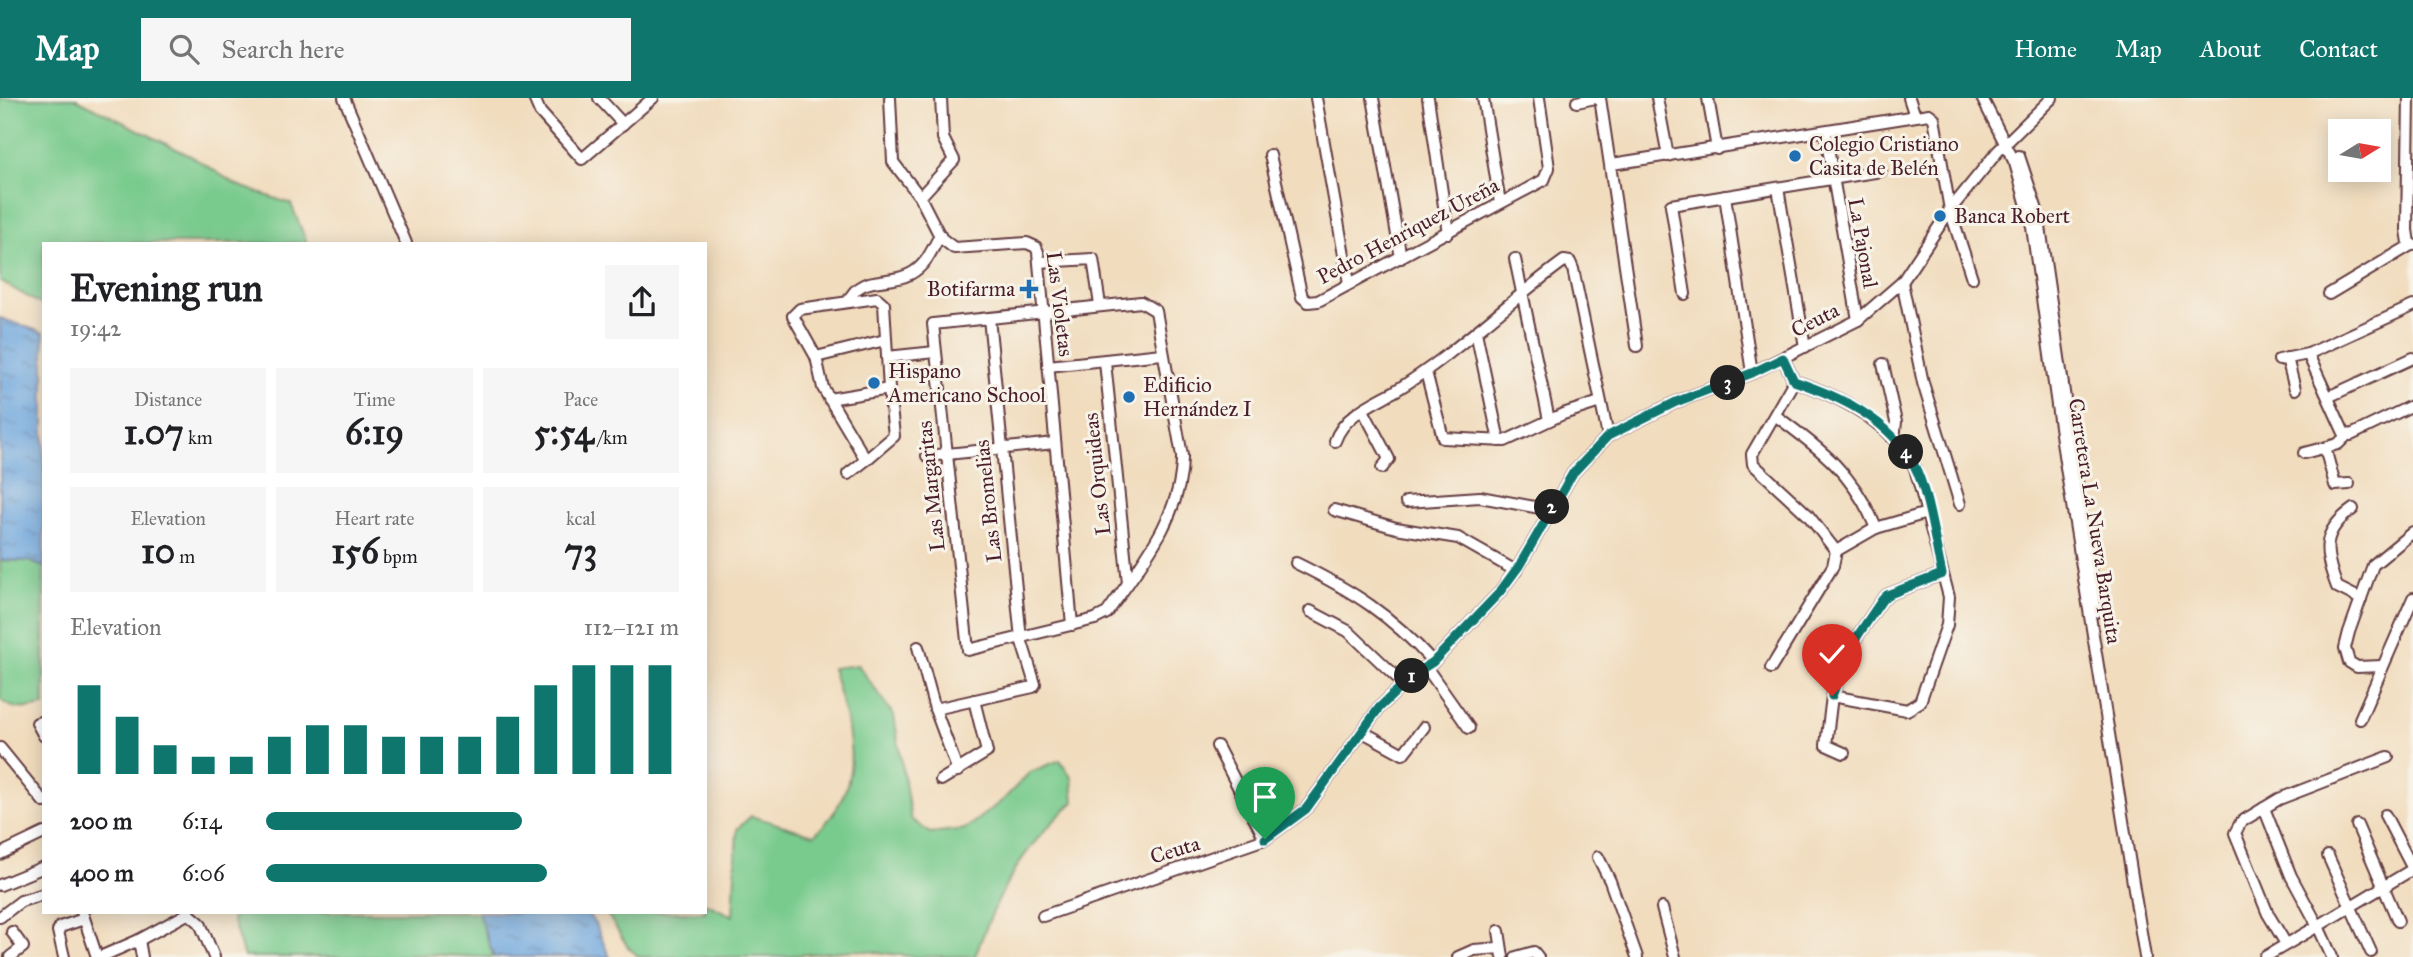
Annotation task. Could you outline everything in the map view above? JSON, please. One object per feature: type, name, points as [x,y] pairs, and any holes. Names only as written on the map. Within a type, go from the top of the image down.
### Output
[{"type":"street","points":[[344,98],[406,242]]},
{"type":"street","points":[[534,98],[540,113],[579,158],[586,158],[653,98]]},
{"type":"street","points":[[599,98],[623,124]]},
{"type":"street","points":[[848,302],[855,289],[872,281],[911,274],[928,259],[940,235],[920,197],[894,162],[890,98]]},
{"type":"street","points":[[920,197],[954,160],[943,138],[941,98]]},
{"type":"street","points":[[1316,98],[1349,283]]},
{"type":"street","points":[[1373,98],[1401,258]]},
{"type":"street","points":[[1428,98],[1448,233]]},
{"type":"street","points":[[1483,98],[1500,203]]},
{"type":"street","name":"Pedro Henriquez Ureña","points":[[1270,155],[1302,297],[1308,302],[1318,301],[1448,233],[1548,176],[1539,98]]},
{"type":"street","points":[[1577,103],[1597,98],[1612,164],[1637,346]]},
{"type":"street","points":[[1657,98],[1668,156]]},
{"type":"street","points":[[1708,98],[1717,149]]},
{"type":"street","points":[[1909,98],[1915,116]]},
{"type":"street","name":"Carretera La Nueva Barquita","points":[[1982,98],[2027,174],[2038,213],[2151,957]]},
{"type":"street","name":"Carretera La Nueva Barquita","points":[[1989,98],[2008,143],[2031,220],[2064,456],[2145,957]]},
{"type":"street","name":"Ceuta","points":[[1043,916],[1265,839],[1306,809],[1379,708],[1429,664],[1499,593],[1516,571],[1573,473],[1608,436],[1676,402],[1752,373],[1858,320],[1902,282],[1950,210],[2008,143],[2052,98]]},
{"type":"street","points":[[2329,294],[2411,244],[2409,98]]},
{"type":"street","points":[[1612,164],[1929,114],[1934,118],[1950,210],[1972,278]]},
{"type":"street","name":"La Pajonal","points":[[1825,131],[1858,320]]},
{"type":"street","points":[[1685,294],[1671,205],[1881,171]]},
{"type":"street","points":[[1778,188],[1805,347]]},
{"type":"street","points":[[1726,196],[1752,373]]},
{"type":"street","name":"Las Violetas","points":[[940,235],[945,243],[954,248],[1032,244],[1036,247],[1072,625]]},
{"type":"street","points":[[1039,262],[1093,259],[1100,305]]},
{"type":"street","points":[[1515,259],[1549,420]]},
{"type":"street","points":[[1335,441],[1342,425],[1426,372],[1522,292],[1564,261],[1570,262],[1608,436]]},
{"type":"street","points":[[1902,282],[1923,383],[1960,504]]},
{"type":"street","points":[[848,474],[866,460],[894,436],[881,300],[848,302],[795,311],[793,316],[802,337],[816,357],[823,388],[866,460]]},
{"type":"street","points":[[989,318],[1100,305],[1141,302],[1149,305],[1156,311],[1182,465],[1164,527],[1107,613],[1021,639]]},
{"type":"street","points":[[2295,388],[2283,359],[2308,354],[2413,306]]},
{"type":"street","name":"Las Margaritas","points":[[989,318],[936,322],[932,328],[948,454],[967,647],[973,650],[1021,639]]},
{"type":"street","name":"Las Bromelias","points":[[974,700],[1034,686],[1021,639],[989,318]]},
{"type":"street","points":[[1476,332],[1499,441]]},
{"type":"street","points":[[816,357],[885,340]]},
{"type":"street","points":[[887,357],[935,352]]},
{"type":"street","points":[[1048,366],[1163,354]]},
{"type":"street","points":[[2308,354],[2347,435]]},
{"type":"street","points":[[1783,358],[1794,381],[1833,394],[1865,412],[1894,439],[1915,468],[1949,597],[1947,625],[1920,702],[1907,710],[1832,696]]},
{"type":"street","points":[[2328,397],[2413,358]]},
{"type":"street","name":"Las Orquideas","points":[[1104,362],[1128,583]]},
{"type":"street","points":[[1883,364],[1896,422],[1894,439]]},
{"type":"street","points":[[1426,372],[1443,438],[1499,441],[1600,402]]},
{"type":"street","points":[[1794,381],[1752,454],[1753,464],[1808,515],[1836,551]]},
{"type":"street","points":[[829,399],[889,389]]},
{"type":"street","points":[[2304,453],[2340,443],[2347,435],[2411,408]]},
{"type":"street","points":[[1363,410],[1389,459],[1382,468]]},
{"type":"street","points":[[1776,416],[1833,460],[1859,490],[1876,528]]},
{"type":"street","points":[[927,456],[1055,443]]},
{"type":"street","points":[[2325,448],[2335,485],[2349,484]]},
{"type":"street","points":[[1405,502],[1480,497],[1551,510]]},
{"type":"street","points":[[2353,509],[2330,530],[2327,540],[2331,570],[2337,587],[2361,599]]},
{"type":"street","points":[[1334,510],[1395,528],[1458,538],[1516,571]]},
{"type":"street","points":[[1771,668],[1833,566],[1836,551],[1876,528],[1927,513]]},
{"type":"street","points":[[2382,666],[2357,667],[2346,657],[2349,632],[2376,559],[2413,532]]},
{"type":"street","points":[[1296,563],[1352,590],[1393,622],[1429,664],[1469,728]]},
{"type":"street","points":[[1844,753],[1826,745],[1832,696],[1850,647],[1887,595],[1942,574]]},
{"type":"street","points":[[2360,719],[2413,597]]},
{"type":"street","points":[[1310,611],[1348,631],[1404,684]]},
{"type":"street","points":[[918,647],[935,709],[958,771]]},
{"type":"street","points":[[935,709],[974,700],[988,748],[985,756],[941,780]]},
{"type":"street","points":[[1363,732],[1403,754],[1424,727]]},
{"type":"street","points":[[1217,746],[1265,839]]},
{"type":"street","points":[[0,749],[42,801]]},
{"type":"street","points":[[2286,944],[2268,914],[2235,833],[2241,822],[2279,799],[2388,757]]},
{"type":"street","points":[[2264,808],[2291,876],[2332,957]]},
{"type":"street","points":[[2266,957],[2413,869],[2385,815]]},
{"type":"street","points":[[2357,825],[2398,922]]},
{"type":"street","points":[[0,854],[42,834]]},
{"type":"street","points":[[2328,856],[2348,907],[2371,952]]},
{"type":"street","points":[[1598,857],[1610,881],[1637,957]]},
{"type":"street","points":[[0,885],[42,868]]},
{"type":"street","points":[[0,917],[21,901],[42,895]]},
{"type":"street","points":[[1661,908],[1675,957]]},
{"type":"street","points":[[64,957],[58,931],[60,927],[83,915],[98,957],[139,940],[184,914]]},
{"type":"street","points":[[190,914],[200,923],[214,957]]},
{"type":"street","points":[[1458,957],[1474,950],[1502,953],[1499,931]]},
{"type":"street","points":[[10,957],[23,947],[12,932]]},
{"type":"street","points":[[139,940],[142,957]]},
{"type":"street","points":[[1517,957],[1534,952],[1538,957]]},
{"type":"green space","points":[[0,98],[75,98],[193,157],[237,185],[291,204],[307,242],[42,242],[42,305],[0,281]]},
{"type":"green space","points":[[0,560],[29,561],[42,566],[42,706],[14,707],[0,698]]},
{"type":"green space","points":[[858,665],[894,716],[911,819],[930,833],[965,829],[1003,800],[1030,772],[1060,760],[1072,778],[1074,802],[1040,836],[1014,872],[993,911],[975,956],[918,957],[855,950],[777,957],[639,957],[628,947],[607,914],[707,914],[707,904],[733,916],[737,829],[751,816],[814,835],[832,816],[843,797],[851,757],[845,714],[832,668]]},
{"type":"green space","points":[[236,914],[479,914],[494,957],[244,957],[232,919]]},
{"type":"water","points":[[0,318],[42,332],[42,566],[29,561],[0,560]]},
{"type":"water","points":[[479,914],[588,914],[610,957],[494,957]]},
{"type":"place","name":"Colegio Cristiano Casita de Belén","points":[[1795,156]]},
{"type":"place","name":"Banca Robert","points":[[1940,216]]},
{"type":"place","name":"Botifarma","points":[[1029,289]]},
{"type":"place","name":"Hispano Americano School","points":[[874,383]]},
{"type":"place","name":"Edificio Hernández I","points":[[1129,397]]},
{"type":"route","points":[[1265,839],[1306,809],[1335,773],[1379,708],[1414,674],[1433,662],[1499,593],[1519,566],[1573,473],[1608,436],[1676,402],[1717,388],[1783,358],[1794,381],[1833,394],[1865,412],[1905,451],[1915,468],[1942,574],[1887,595],[1882,600],[1850,647],[1832,696]]}]
